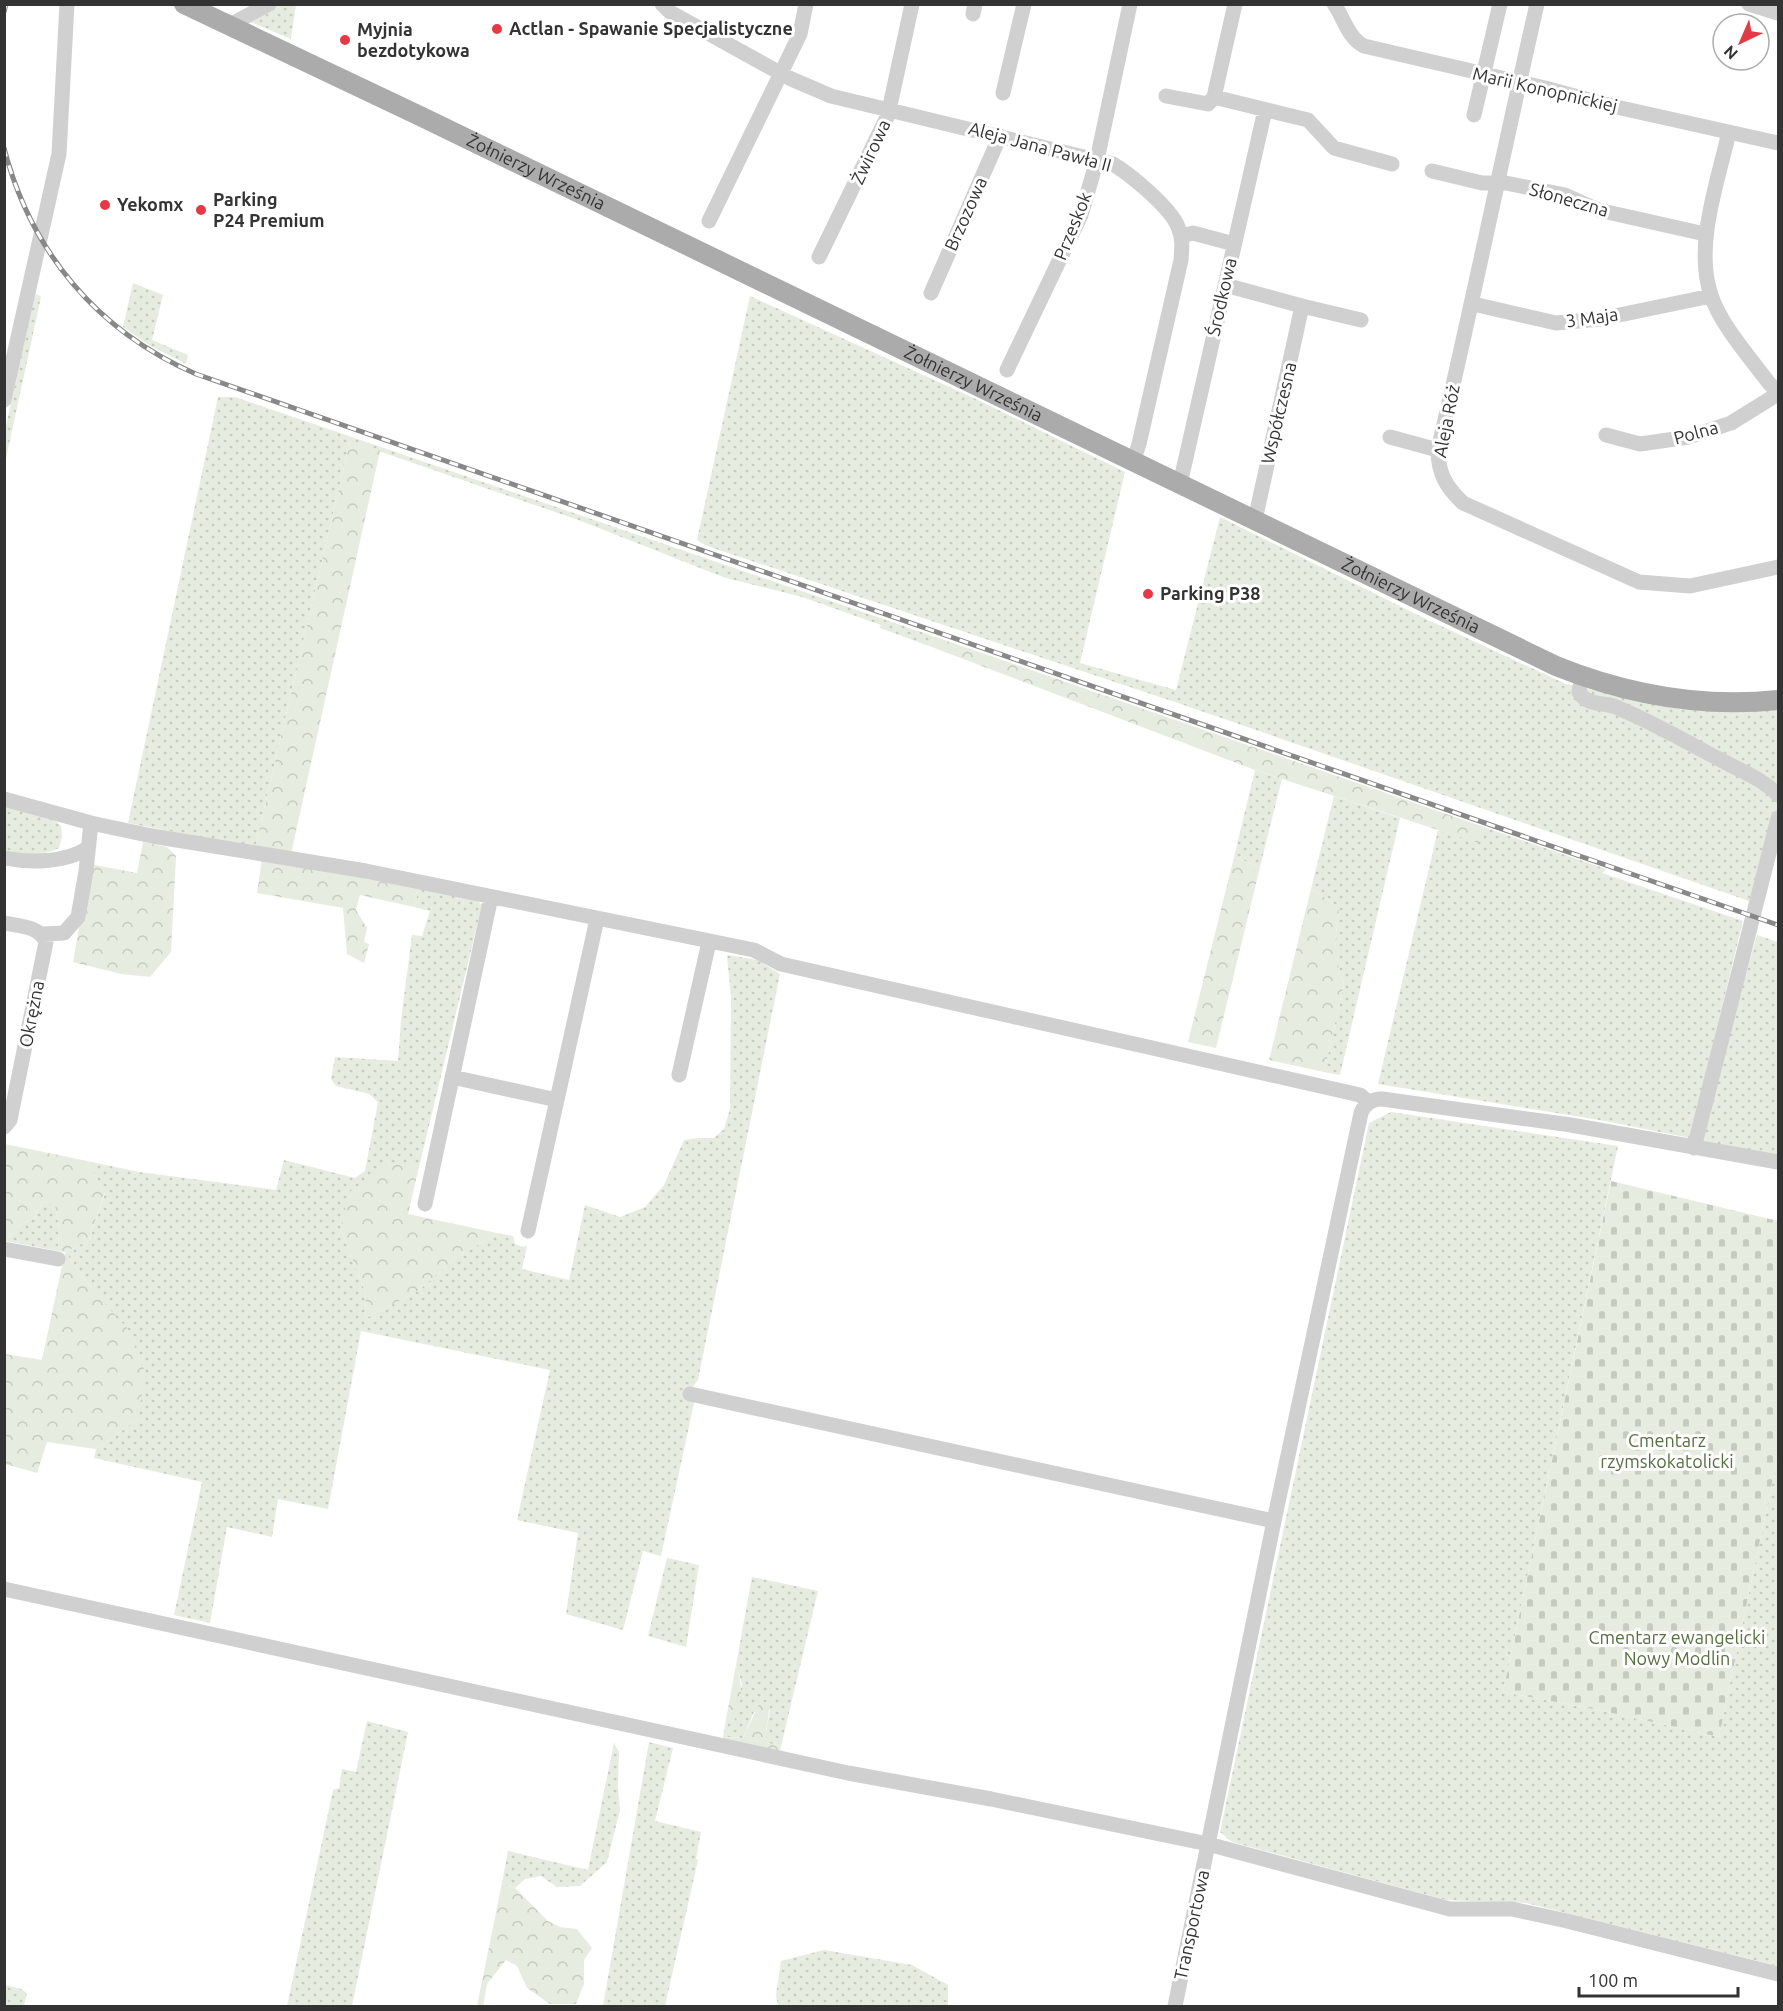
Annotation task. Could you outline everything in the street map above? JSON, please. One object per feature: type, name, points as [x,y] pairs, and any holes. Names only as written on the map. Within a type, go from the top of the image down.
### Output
[{"type":"main road","name":"Żołnierzy Września","points":[[184,4],[1531,654],[1582,676],[1636,692],[1676,700],[1723,702],[1779,700]]},
{"type":"street","points":[[4,400],[59,154],[67,4]]},
{"type":"street","points":[[228,26],[268,4]]},
{"type":"street","name":"Aleja Jana Pawła II","points":[[662,4],[669,12],[781,73],[831,96],[1113,164],[1128,174],[1167,211],[1178,225],[1181,236]]},
{"type":"street","points":[[709,221],[800,34],[806,4]]},
{"type":"street","name":"Żwirowa","points":[[819,257],[878,139],[889,110],[912,4]]},
{"type":"street","points":[[1003,93],[1024,4]]},
{"type":"street","name":"Przeskok","points":[[1007,370],[1081,215],[1097,159],[1130,4]]},
{"type":"street","points":[[1166,96],[1208,104],[1214,97],[1235,4]]},
{"type":"street","name":"Marii Konopnickiej","points":[[1334,4],[1356,43],[1364,46],[1779,143]]},
{"type":"street","points":[[1474,115],[1500,4]]},
{"type":"street","name":"Aleja Róż","points":[[1538,4],[1497,183],[1473,304],[1438,450],[1442,479],[1463,503],[1639,582],[1690,586],[1779,567]]},
{"type":"street","points":[[1749,4],[1779,13]]},
{"type":"street","points":[[1214,97],[1308,120],[1334,148],[1392,164]]},
{"type":"street","name":"Środkowa","points":[[1180,484],[1265,110]]},
{"type":"street","points":[[1729,132],[1705,234],[1707,277],[1711,296],[1720,314],[1779,394]]},
{"type":"street","name":"Brzozowa","points":[[931,292],[1000,136]]},
{"type":"street","name":"Słoneczna","points":[[1432,171],[1482,183],[1506,183],[1565,195],[1598,210],[1705,234]]},
{"type":"street","points":[[1133,462],[1181,260],[1183,243],[1181,236],[1194,233],[1234,244]]},
{"type":"street","points":[[1225,285],[1361,320]]},
{"type":"street","name":"3 Maja","points":[[1473,304],[1556,323],[1600,319],[1711,296]]},
{"type":"street","name":"Współczesna","points":[[1255,520],[1302,306]]},
{"type":"street","name":"Polna","points":[[1606,435],[1640,444],[1689,437],[1731,423],[1779,394]]},
{"type":"street","points":[[1390,437],[1438,450]]},
{"type":"street","points":[[1582,676],[1580,692],[1586,699],[1600,705],[1613,706],[1659,727],[1754,778],[1779,795]]},
{"type":"street","points":[[4,799],[91,823],[152,836],[366,871],[754,950],[781,964],[1359,1095],[1368,1102],[1382,1098],[1571,1125],[1779,1162]]},
{"type":"street","points":[[1694,1148],[1779,818]]},
{"type":"street","points":[[4,923],[33,929],[43,934],[64,933],[78,917],[91,823]]},
{"type":"street","points":[[4,858],[23,861],[61,858],[78,855],[88,848]]},
{"type":"street","points":[[425,1204],[491,897]]},
{"type":"street","points":[[528,1231],[597,919]]},
{"type":"street","name":"Okrężna","points":[[4,1127],[10,1120],[46,942],[43,934]]},
{"type":"street","points":[[679,1075],[709,942]]},
{"type":"street","points":[[452,1077],[557,1100]]},
{"type":"street","name":"Transportowa","points":[[1175,2007],[1274,1521],[1361,1113],[1368,1102]]},
{"type":"street","points":[[4,1249],[58,1259]]},
{"type":"street","points":[[690,1394],[1274,1521]]},
{"type":"street","points":[[4,1589],[848,1773],[991,1799],[1208,1844],[1450,1909],[1512,1909],[1541,1915],[1779,1974]]},
{"type":"green space","points":[[278,5],[296,5],[291,39],[246,20]]},
{"type":"green space","points":[[133,283],[163,295],[152,340],[188,355],[186,364],[149,345],[123,327]]},
{"type":"green space","points":[[37,294],[41,297],[5,463],[5,430]]},
{"type":"green space","points":[[750,296],[978,400],[1125,472],[1080,663],[1176,690],[1220,517],[1426,619],[1566,684],[1679,709],[1778,709],[1778,835],[1752,902],[1175,702],[707,546],[697,540]]},
{"type":"green space","points":[[218,397],[235,397],[933,636],[929,646],[880,628],[881,625],[802,597],[723,577],[581,521],[350,441],[255,848],[128,823]]},
{"type":"green space","points":[[350,441],[380,451],[291,854],[255,848]]},
{"type":"green space","points":[[933,636],[1484,827],[1478,843],[1255,770],[929,646]]},
{"type":"green space","points":[[1255,770],[1282,779],[1260,867],[1234,857]]},
{"type":"green space","points":[[1334,796],[1400,818],[1340,1075],[1324,1072],[1344,984],[1339,970],[1335,942],[1339,910],[1329,900],[1311,889]]},
{"type":"green space","points":[[4,806],[50,816],[61,826],[62,837],[59,848],[32,855],[5,853]]},
{"type":"green space","points":[[1484,827],[1606,869],[1602,873],[1743,921],[1690,1138],[1605,1121],[1378,1084],[1438,830],[1478,842]]},
{"type":"green space","points":[[143,842],[167,847],[176,856],[171,952],[150,977],[121,974],[73,962],[90,864],[137,873]]},
{"type":"green space","points":[[1234,857],[1260,867],[1216,1048],[1188,1042]]},
{"type":"green space","points":[[262,859],[419,888],[414,907],[360,895],[356,910],[367,928],[364,942],[369,944],[364,963],[347,954],[343,908],[257,893]]},
{"type":"green space","points":[[419,888],[476,899],[482,905],[420,1163],[390,1163],[341,1229],[365,1291],[366,1318],[418,1291],[450,1262],[497,1233],[513,1236],[515,1244],[527,1246],[522,1269],[569,1280],[585,1205],[620,1217],[645,1207],[664,1185],[684,1140],[714,1138],[724,1129],[730,1109],[731,998],[727,955],[758,960],[780,974],[698,1380],[691,1389],[694,1403],[661,1556],[643,1551],[623,1630],[566,1614],[578,1533],[517,1520],[550,1370],[361,1331],[328,1509],[278,1499],[272,1537],[227,1527],[210,1623],[174,1615],[202,1482],[94,1458],[96,1449],[137,1420],[93,1290],[65,1252],[89,1240],[105,1193],[87,1161],[139,1172],[276,1190],[284,1160],[355,1178],[365,1171],[378,1102],[369,1094],[336,1086],[331,1079],[335,1057],[398,1061],[412,935],[422,936],[430,911],[414,907]]},
{"type":"green space","points":[[1311,889],[1329,900],[1339,910],[1335,942],[1339,970],[1344,984],[1324,1072],[1269,1060]]},
{"type":"green space","points":[[1757,935],[1778,942],[1778,1158],[1700,1146],[1718,1070]]},
{"type":"green space","points":[[1391,1112],[1618,1146],[1503,1692],[1719,1737],[1778,1454],[1778,1966],[1526,1903],[1446,1900],[1232,1842],[1220,1832],[1369,1123]]},
{"type":"green space","points":[[5,1144],[87,1161],[105,1192],[89,1240],[65,1252],[58,1251],[59,1227],[55,1205],[43,1201],[34,1218],[18,1226],[5,1241]]},
{"type":"green space","points":[[390,1163],[420,1163],[408,1214],[497,1233],[450,1262],[418,1291],[366,1318],[365,1291],[341,1229],[348,1193]]},
{"type":"green space","name":"Cmentarz rzymskokatolicki","points":[[1611,1181],[1778,1221],[1778,1454],[1719,1737],[1503,1692]]},
{"type":"green space","points":[[43,1201],[55,1205],[59,1227],[58,1251],[5,1241],[18,1226],[34,1218]]},
{"type":"green space","points":[[65,1252],[93,1290],[127,1328],[146,1374],[137,1420],[96,1449],[47,1442],[37,1473],[5,1464],[4,1354],[42,1360]]},
{"type":"green space","points":[[667,1558],[699,1565],[686,1647],[648,1636]]},
{"type":"green space","points":[[752,1577],[818,1591],[781,1746],[768,1743],[765,1737],[770,1710],[754,1712],[743,1738],[723,1737],[725,1725],[735,1719],[742,1684],[736,1665]]},
{"type":"green space","points":[[736,1665],[741,1686],[740,1705],[735,1719],[725,1725]]},
{"type":"green space","points":[[760,1702],[768,1702],[769,1707],[766,1733],[768,1743],[781,1746],[780,1751],[723,1739],[723,1737],[743,1738]]},
{"type":"green space","points":[[367,1721],[408,1732],[352,2006],[287,2006],[333,1790],[339,1788],[342,1769],[356,1772]]},
{"type":"green space","points":[[649,1742],[673,1748],[655,1821],[701,1832],[696,1859],[698,1860],[665,2006],[603,2006]]},
{"type":"green space","points":[[614,1743],[619,1752],[620,1810],[607,1862],[580,1886],[557,1887],[541,1876],[525,1879],[515,1888],[502,1883],[508,1851],[588,1870]]},
{"type":"green space","points":[[502,1883],[515,1888],[548,1921],[560,1927],[577,1929],[592,1948],[584,1960],[584,1984],[576,2004],[550,2004],[527,1988],[517,1966],[506,1960],[487,1984],[483,2006],[477,2006]]},
{"type":"green space","points":[[824,1950],[912,1965],[948,1985],[948,2006],[778,2006],[776,1995],[781,1961]]},
{"type":"green space","points":[[5,1985],[27,1993],[24,2006],[5,2006]]},
{"type":"railway","points":[[4,12],[6,4]]},
{"type":"railway","points":[[4,148],[16,186],[31,221],[73,284],[99,311],[128,335],[160,356],[196,374],[1778,925]]},
{"type":"place","name":"Actlan - Spawanie Specjalistyczne","points":[[497,29]]},
{"type":"place","name":"Myjnia bezdotykowa","points":[[345,40]]},
{"type":"place","name":"Yekomx","points":[[105,205]]},
{"type":"place","name":"Parking P24 Premium","points":[[201,210]]},
{"type":"place","name":"Parking P38","points":[[1148,594]]},
{"type":"park label","name":"Cmentarz ewangelicki Nowy Modlin","points":[[1677,1648]]}]
